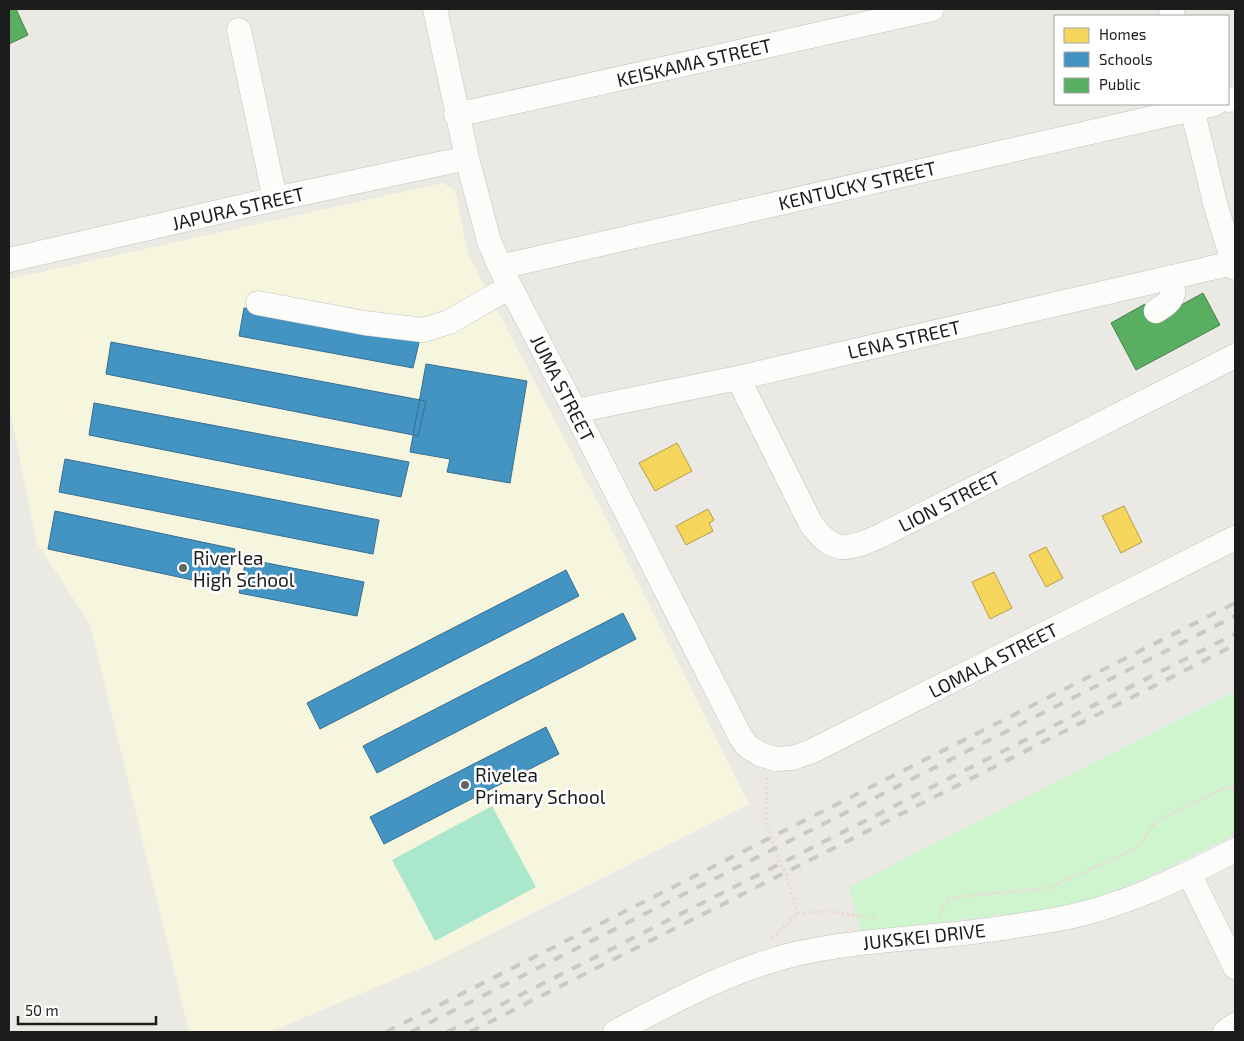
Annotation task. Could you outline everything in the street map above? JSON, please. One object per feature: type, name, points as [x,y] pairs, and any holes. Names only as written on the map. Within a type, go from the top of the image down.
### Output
[{"type":"street","name":"JUMA STREET","points":[[434,9],[467,158],[489,241],[500,267],[575,411],[710,681],[740,736],[747,746],[760,754],[775,759]]},
{"type":"street","name":"KEISKAMA STREET","points":[[456,114],[932,9]]},
{"type":"street","points":[[238,30],[275,199]]},
{"type":"street","points":[[1199,105],[1216,207],[1234,266]]},
{"type":"street","name":"KENTUCKY STREET","points":[[500,267],[1199,105]]},
{"type":"street","name":"JAPURA STREET","points":[[9,260],[275,199],[467,158]]},
{"type":"street","name":"LENA STREET","points":[[575,411],[738,378],[1172,277],[1234,266]]},
{"type":"street","points":[[1156,311],[1168,304],[1172,299],[1174,293],[1172,277]]},
{"type":"street","points":[[258,302],[365,323],[423,330],[449,322],[510,287]]},
{"type":"street","name":"LION STREET","points":[[738,378],[811,524],[827,542],[844,547],[852,547],[882,535],[1235,356]]},
{"type":"street","name":"LOMALA STREET","points":[[775,759],[792,758],[812,751],[1235,538]]},
{"type":"street","name":"JUKSKEI DRIVE","points":[[615,1032],[718,982],[750,968],[791,955],[852,944],[1053,920],[1084,913],[1109,907],[1144,893],[1189,874],[1235,850]]},
{"type":"street","points":[[1189,874],[1235,967]]},
{"type":"street","points":[[1226,1032],[1235,1025]]},
{"type":"path","points":[[775,759],[767,778],[766,821],[780,864],[786,872],[797,914]]},
{"type":"path","points":[[930,936],[948,898],[1049,888],[1139,847],[1157,820],[1227,786],[1235,789]]},
{"type":"shaded area","points":[[443,183],[455,191],[468,254],[599,505],[749,804],[438,961],[270,1032],[189,1032],[90,624],[37,543],[9,407],[9,279]]},
{"type":"green space","points":[[1235,691],[1235,835],[1137,882],[1082,902],[1018,913],[861,932],[849,887]]},
{"type":"green space","points":[[492,806],[536,887],[435,941],[392,860]]},
{"type":"building: Homes","points":[[677,443],[692,471],[655,491],[639,463]]},
{"type":"building: Homes","points":[[1124,506],[1142,542],[1121,553],[1102,516]]},
{"type":"building: Homes","points":[[708,509],[714,520],[709,523],[713,531],[686,545],[676,526]]},
{"type":"building: Homes","points":[[1046,547],[1063,578],[1046,587],[1029,555]]},
{"type":"building: Homes","points":[[994,572],[1012,608],[990,619],[972,582]]},
{"type":"building: Schools","points":[[244,308],[421,334],[413,368],[239,336]]},
{"type":"building: Schools","points":[[111,342],[426,401],[418,436],[106,374]]},
{"type":"building: Schools","points":[[426,364],[527,381],[510,483],[447,472],[450,459],[410,452]]},
{"type":"building: Schools","points":[[94,403],[409,462],[401,497],[89,435]]},
{"type":"building: Schools","points":[[65,459],[379,520],[373,554],[59,492]]},
{"type":"building: Schools","name":"Riverlea High School","points":[[55,511],[235,549],[225,587],[48,549]]},
{"type":"building: Schools","points":[[246,559],[364,582],[357,616],[239,593]]},
{"type":"building: Schools","points":[[566,570],[579,596],[320,729],[307,703]]},
{"type":"building: Schools","points":[[623,613],[636,639],[377,773],[363,746]]},
{"type":"building: Schools","name":"Rivelea Primary School","points":[[546,727],[559,754],[384,844],[370,817]]},
{"type":"building: Public","points":[[9,9],[16,9],[28,35],[9,44]]},
{"type":"building: Public","points":[[1203,293],[1220,325],[1136,370],[1111,323],[1145,304],[1154,320]]},
{"type":"railway","points":[[386,1032],[1235,603]]},
{"type":"railway","points":[[411,1032],[1235,616]]},
{"type":"railway","points":[[447,1032],[1235,634]]},
{"type":"railway","points":[[470,1032],[1235,645]]},
{"type":"place","name":"Riverlea High School","points":[[183,568]]},
{"type":"place","name":"Rivelea Primary School","points":[[465,785]]}]
